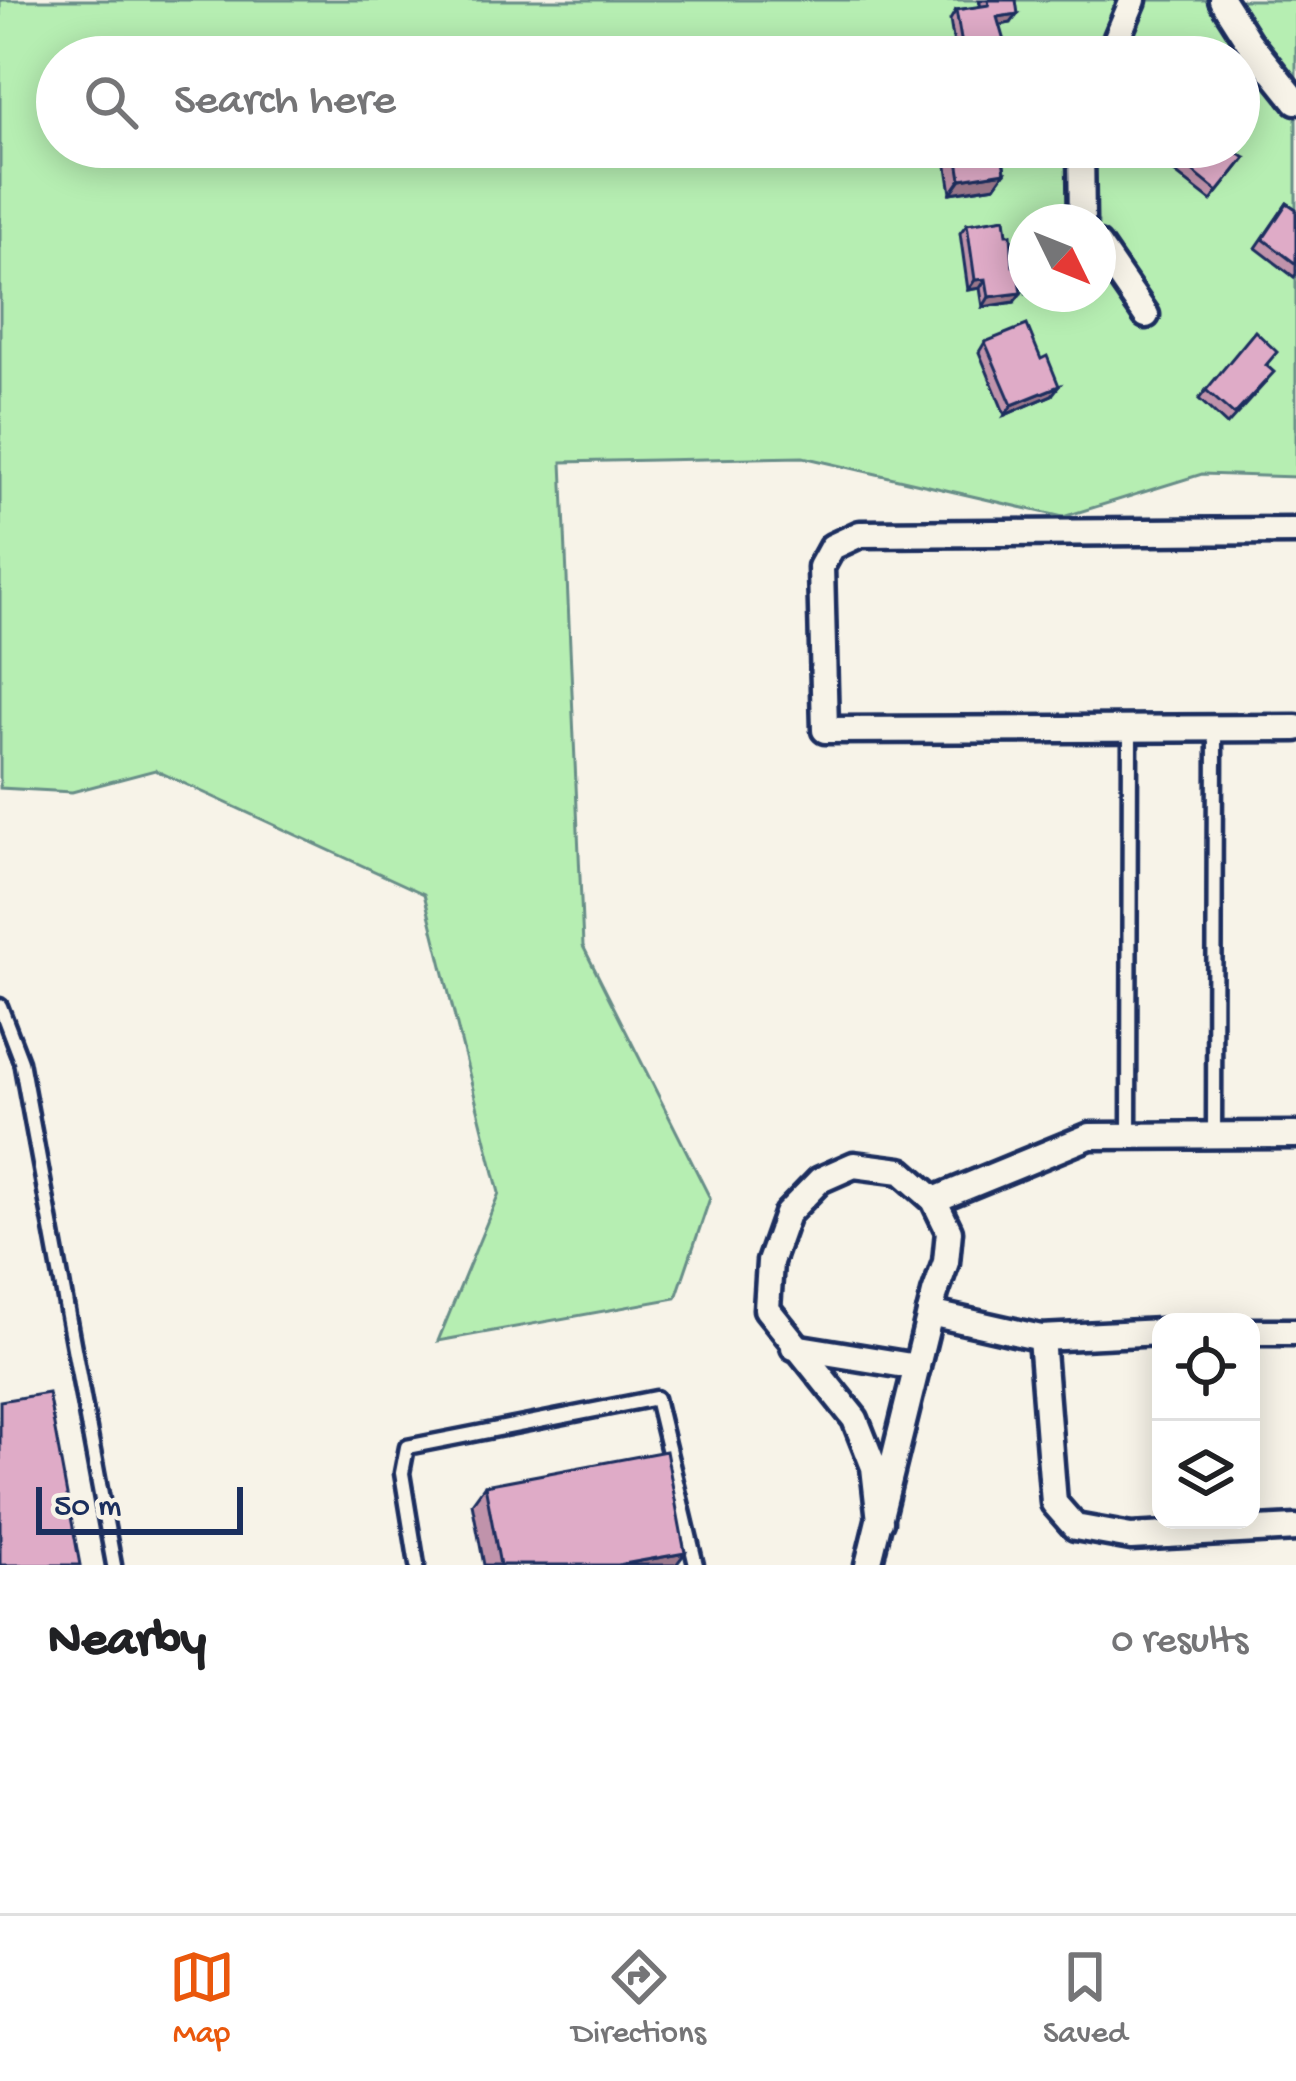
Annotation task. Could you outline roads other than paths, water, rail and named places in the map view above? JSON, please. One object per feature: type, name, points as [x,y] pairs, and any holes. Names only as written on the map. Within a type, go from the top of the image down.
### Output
[{"type":"street","points":[[1118,36],[1133,0]]},
{"type":"street","points":[[1222,0],[1245,36]]},
{"type":"street","points":[[1260,56],[1296,100]]},
{"type":"street","points":[[1082,168],[1082,204]]},
{"type":"street","points":[[1116,271],[1146,315]]},
{"type":"street","points":[[1296,531],[860,534],[832,547],[821,567],[825,730],[1296,728]]},
{"type":"street","points":[[934,1200],[1090,1136],[1296,1135]]},
{"type":"street","points":[[868,1565],[880,1521],[930,1313],[946,1262],[949,1231],[934,1200],[901,1171],[854,1166],[820,1180],[788,1214],[770,1262],[767,1309],[855,1419],[874,1467],[880,1521]]},
{"type":"street","points":[[930,1313],[1041,1338],[1152,1332]]},
{"type":"street","points":[[1260,1332],[1296,1332]]},
{"type":"street","points":[[1041,1338],[1054,1503],[1075,1527],[1131,1537],[1296,1528]]},
{"type":"street","points":[[794,1347],[917,1367]]},
{"type":"lane","points":[[1214,1135],[1215,728]]},
{"type":"lane","points":[[1129,1135],[1130,729]]},
{"type":"lane","points":[[0,1006],[21,1061],[114,1565]]},
{"type":"lane","points":[[417,1565],[402,1473],[407,1447],[656,1398],[696,1565]]}]
